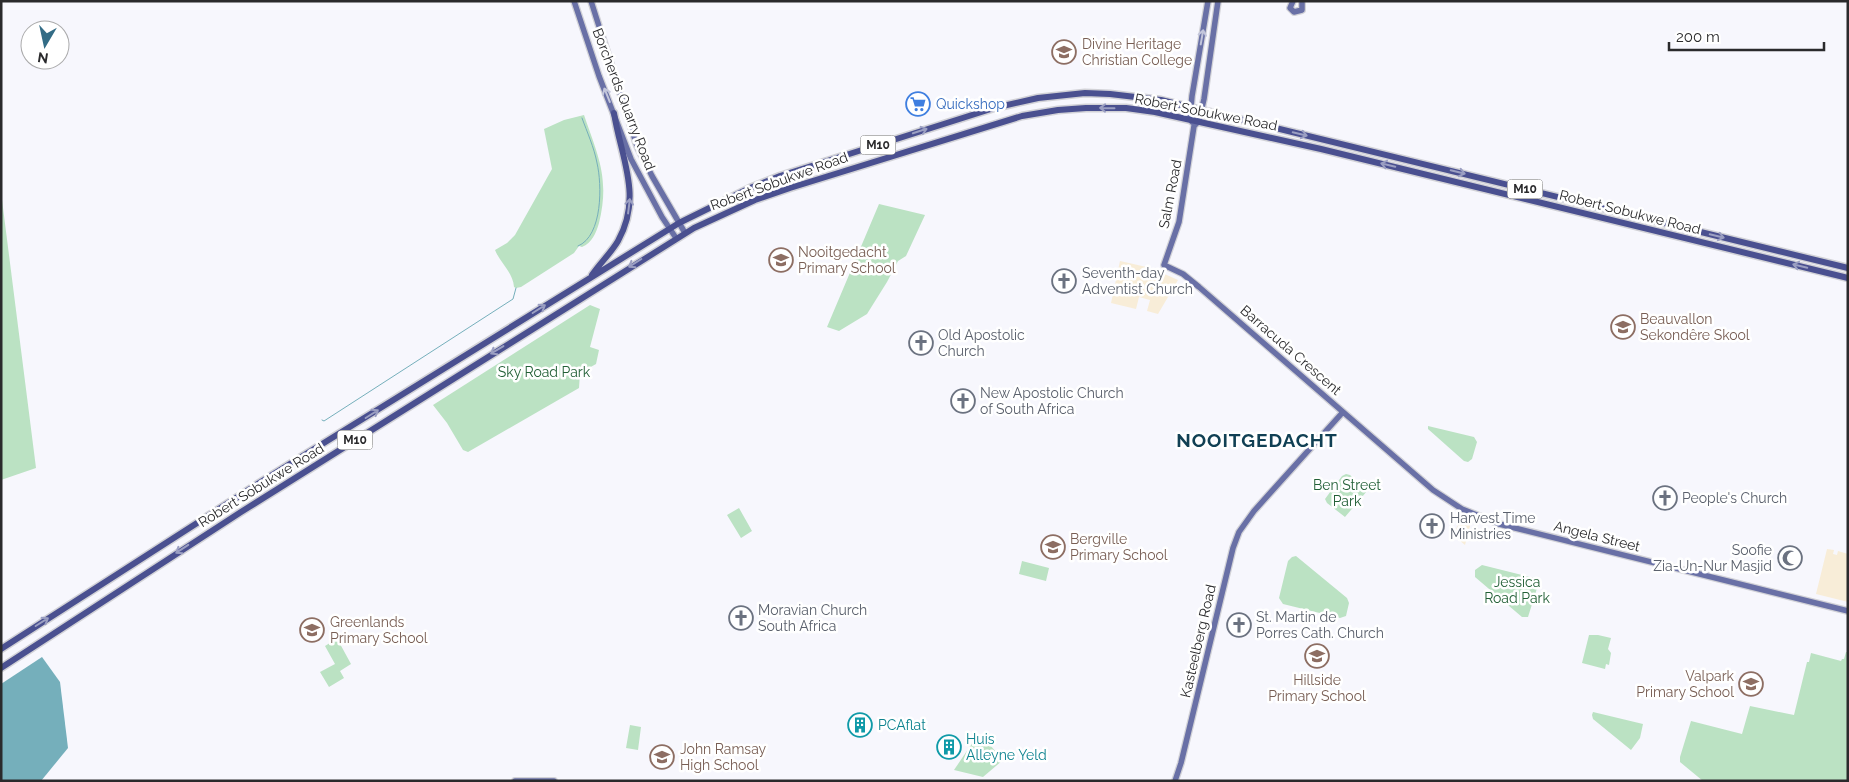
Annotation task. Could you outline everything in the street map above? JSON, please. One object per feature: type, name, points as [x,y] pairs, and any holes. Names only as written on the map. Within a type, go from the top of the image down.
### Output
[{"type":"main road","name":"Robert Sobukwe Road","points":[[1,649],[264,480],[679,223],[750,188],[780,176],[1018,102],[1058,95],[1092,93],[1144,98],[1191,107],[1848,268]]},
{"type":"main road","name":"Robert Sobukwe Road","points":[[1,668],[213,529],[685,233],[713,218],[790,188],[1022,116],[1070,109],[1104,108],[1155,112],[1190,119],[1197,124],[1312,147],[1848,278]]},
{"type":"main road","points":[[590,278],[618,240],[626,223],[630,203],[630,184],[614,113]]},
{"type":"street","name":"Borcherds Quarry Road","points":[[574,1],[636,170],[676,238]]},
{"type":"street","name":"Borcherds Quarry Road","points":[[591,1],[637,146],[685,233]]},
{"type":"street","points":[[1190,119],[1208,1]]},
{"type":"street","name":"Salm Road","points":[[1164,265],[1179,222],[1210,61],[1218,1]]},
{"type":"street","points":[[1293,1],[1290,8],[1294,12],[1302,10],[1303,2]]},
{"type":"street","name":"Barracuda Crescent","points":[[1164,265],[1183,274],[1199,286],[1343,412],[1254,511]]},
{"type":"street","name":"Angela Street","points":[[1343,412],[1438,494],[1482,519],[1848,611]]},
{"type":"street","name":"Kasteelberg Road","points":[[1175,781],[1233,548],[1240,532],[1254,511]]},
{"type":"street","points":[[515,781],[554,781]]},
{"type":"shaded area","points":[[1120,261],[1151,268],[1178,280],[1158,314],[1147,311],[1150,300],[1139,297],[1136,309],[1111,303]]},
{"type":"shaded area","points":[[1466,519],[1471,522],[1465,545],[1453,535],[1460,521]]},
{"type":"shaded area","points":[[1827,549],[1834,550],[1833,554],[1837,555],[1838,551],[1848,554],[1848,602],[1816,594]]},
{"type":"green space","points":[[584,115],[598,155],[603,180],[602,207],[599,223],[593,237],[585,245],[579,246],[574,253],[521,287],[516,288],[509,272],[495,250],[507,243],[515,235],[552,169],[544,129],[564,120]]},
{"type":"green space","points":[[1,192],[36,468],[1,480]]},
{"type":"green space","points":[[879,204],[925,215],[906,256],[898,261],[867,314],[839,331],[827,327]]},
{"type":"green space","name":"Sky Road Park","points":[[590,305],[600,309],[590,347],[599,350],[596,364],[580,373],[579,388],[468,452],[463,450],[447,423],[433,405]]},
{"type":"green space","points":[[1428,426],[1474,437],[1477,442],[1472,459],[1468,462],[1464,461],[1428,429]]},
{"type":"green space","name":"Ben Street Park","points":[[1350,475],[1367,491],[1345,517],[1327,503],[1325,499],[1342,476]]},
{"type":"green space","points":[[739,508],[752,531],[741,538],[727,515]]},
{"type":"green space","points":[[1296,556],[1347,598],[1349,603],[1346,616],[1340,618],[1283,604],[1279,598],[1288,561]]},
{"type":"green space","points":[[1022,561],[1049,568],[1046,581],[1019,574]]},
{"type":"green space","name":"Jessica Road Park","points":[[1482,565],[1534,578],[1538,585],[1528,617],[1522,617],[1475,577],[1475,570]]},
{"type":"green space","points":[[1589,635],[1611,638],[1608,649],[1611,653],[1609,665],[1606,664],[1605,669],[1582,663]]},
{"type":"green space","points":[[333,641],[339,642],[351,664],[340,671],[344,678],[329,687],[320,672],[335,664],[325,646]]},
{"type":"green space","points":[[1846,652],[1848,652],[1848,781],[1703,781],[1680,762],[1691,721],[1742,734],[1750,706],[1794,715],[1811,653],[1841,661],[1844,659]]},
{"type":"green space","points":[[1593,712],[1643,724],[1640,738],[1631,750],[1593,719]]},
{"type":"green space","points":[[630,725],[641,727],[638,750],[626,748]]},
{"type":"green space","points":[[977,736],[990,745],[1003,760],[983,777],[954,770]]},
{"type":"water","points":[[42,657],[60,682],[68,748],[41,781],[1,781],[1,684]]},
{"type":"waterway","points":[[578,246],[592,232],[599,209],[600,196],[596,157],[582,118]]},
{"type":"waterway","points":[[322,420],[324,421],[513,299],[516,288]]},
{"type":"place","name":"Divine Heritage Christian College","points":[[1064,52]]},
{"type":"place","name":"Quickshop","points":[[918,104]]},
{"type":"place","name":"Nooitgedacht Primary School","points":[[781,260]]},
{"type":"place","name":"Seventh-day Adventist Church","points":[[1064,281]]},
{"type":"place","name":"Beauvallon Sekondêre Skool","points":[[1623,327]]},
{"type":"place","name":"Old Apostolic Church","points":[[921,343]]},
{"type":"place","name":"New Apostolic Church of South Africa","points":[[963,401]]},
{"type":"place","name":"People's Church","points":[[1665,498]]},
{"type":"place","name":"Harvest Time Ministries","points":[[1432,526]]},
{"type":"place","name":"Bergville Primary School","points":[[1053,547]]},
{"type":"place","name":"Soofie Zia-Un-Nur Masjid","points":[[1790,558]]},
{"type":"place","name":"Moravian Church South Africa","points":[[741,618]]},
{"type":"place","name":"St. Martin de Porres Cath. Church","points":[[1239,625]]},
{"type":"place","name":"Greenlands Primary School","points":[[312,630]]},
{"type":"place","name":"Hillside Primary School","points":[[1317,656]]},
{"type":"place","name":"Valpark Primary School","points":[[1751,684]]},
{"type":"place","name":"PCAflat","points":[[860,725]]},
{"type":"place","name":"Huis Alleyne Yeld","points":[[949,747]]},
{"type":"place","name":"John Ramsay High School","points":[[662,757]]},
{"type":"district","name":"NOOITGEDACHT","points":[[1257,440]]}]
